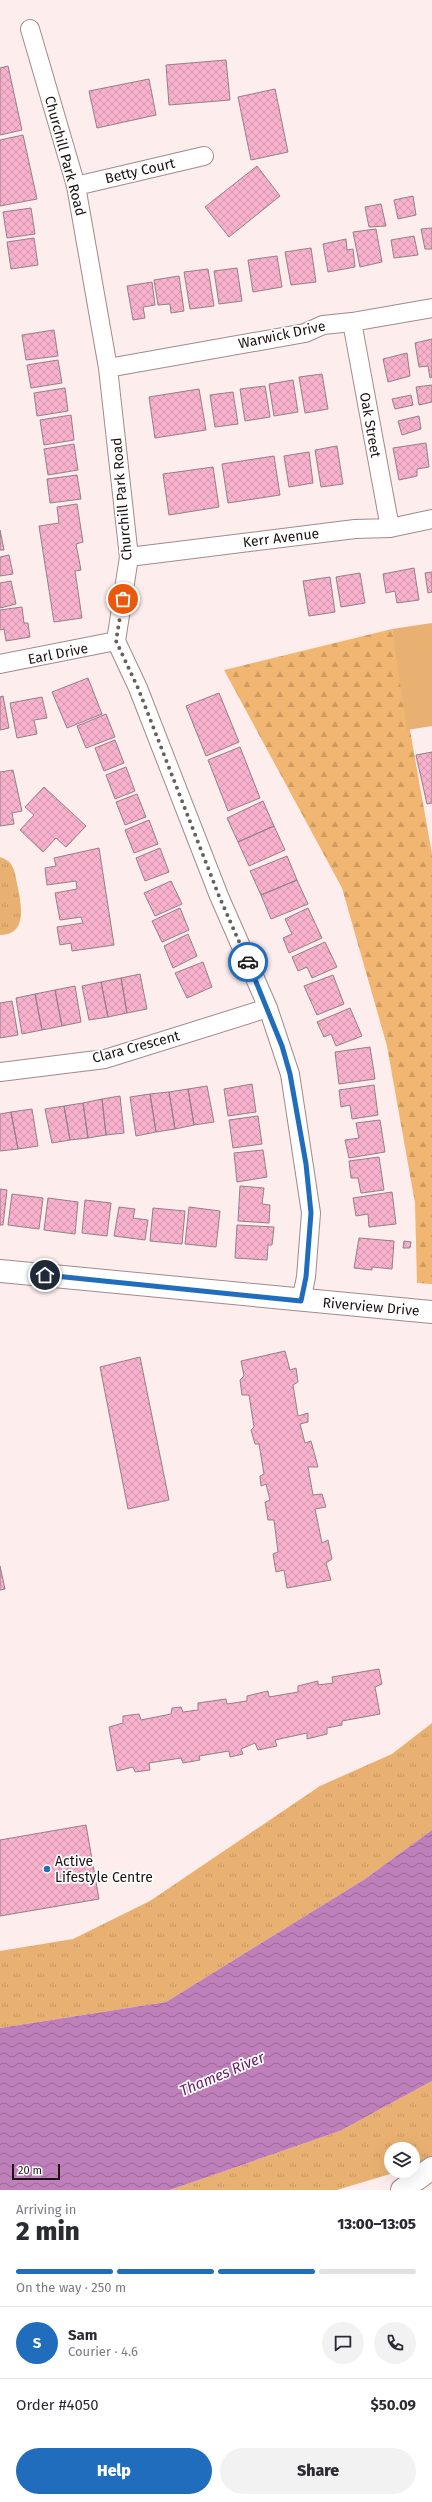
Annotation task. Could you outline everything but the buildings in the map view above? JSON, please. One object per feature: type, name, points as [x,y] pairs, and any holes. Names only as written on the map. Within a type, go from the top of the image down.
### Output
[{"type":"street","name":"Churchill Park Road","points":[[30,29],[76,186],[108,368],[129,556],[116,641]]},
{"type":"street","name":"Betty Court","points":[[76,186],[204,156]]},
{"type":"street","name":"Warwick Drive","points":[[108,368],[305,333],[323,325],[352,322],[432,308]]},
{"type":"street","name":"Oak Street","points":[[352,322],[390,528]]},
{"type":"street","name":"Kerr Avenue","points":[[129,556],[355,529],[390,528],[432,518]]},
{"type":"street","name":"Earl Drive","points":[[0,664],[84,649],[116,641]]},
{"type":"street","points":[[116,641],[138,688],[219,896],[268,1008],[290,1074],[310,1190],[311,1213],[307,1271],[301,1301]]},
{"type":"street","name":"Clara Crescent","points":[[0,1072],[105,1059],[268,1008]]},
{"type":"street","name":"Riverview Drive","points":[[0,1272],[432,1312]]},
{"type":"street","points":[[402,2190],[432,2168]]},
{"type":"green space","points":[[432,623],[432,726],[407,730],[392,629]]},
{"type":"green space","points":[[392,629],[432,854],[432,1284],[417,1283],[415,1203],[387,1046],[342,888],[224,670]]},
{"type":"green space","points":[[0,857],[9,861],[13,868],[18,888],[21,918],[19,925],[15,930],[9,934],[0,935]]},
{"type":"green space","points":[[432,1723],[432,1830],[365,1879],[166,2002],[0,2028],[0,1951],[73,1939],[150,1901],[320,1786],[392,1754]]},
{"type":"green space","points":[[432,2081],[432,2161],[420,2165],[420,2142],[384,2142],[384,2176],[337,2190],[170,2190],[340,2131]]},
{"type":"water","name":"Thames River","points":[[432,1830],[432,2081],[340,2131],[170,2190],[0,2190],[0,2028],[166,2002],[365,1879]]},
{"type":"way so far","points":[[123,599],[116,641],[138,688],[219,896],[248,962]]},
{"type":"place","name":"Active Lifestyle Centre","points":[[47,1869]]},
{"type":"route","points":[[45,1275],[301,1301],[306,1277],[311,1213],[310,1190],[306,1164],[290,1074],[282,1046],[268,1008],[248,962]]}]
